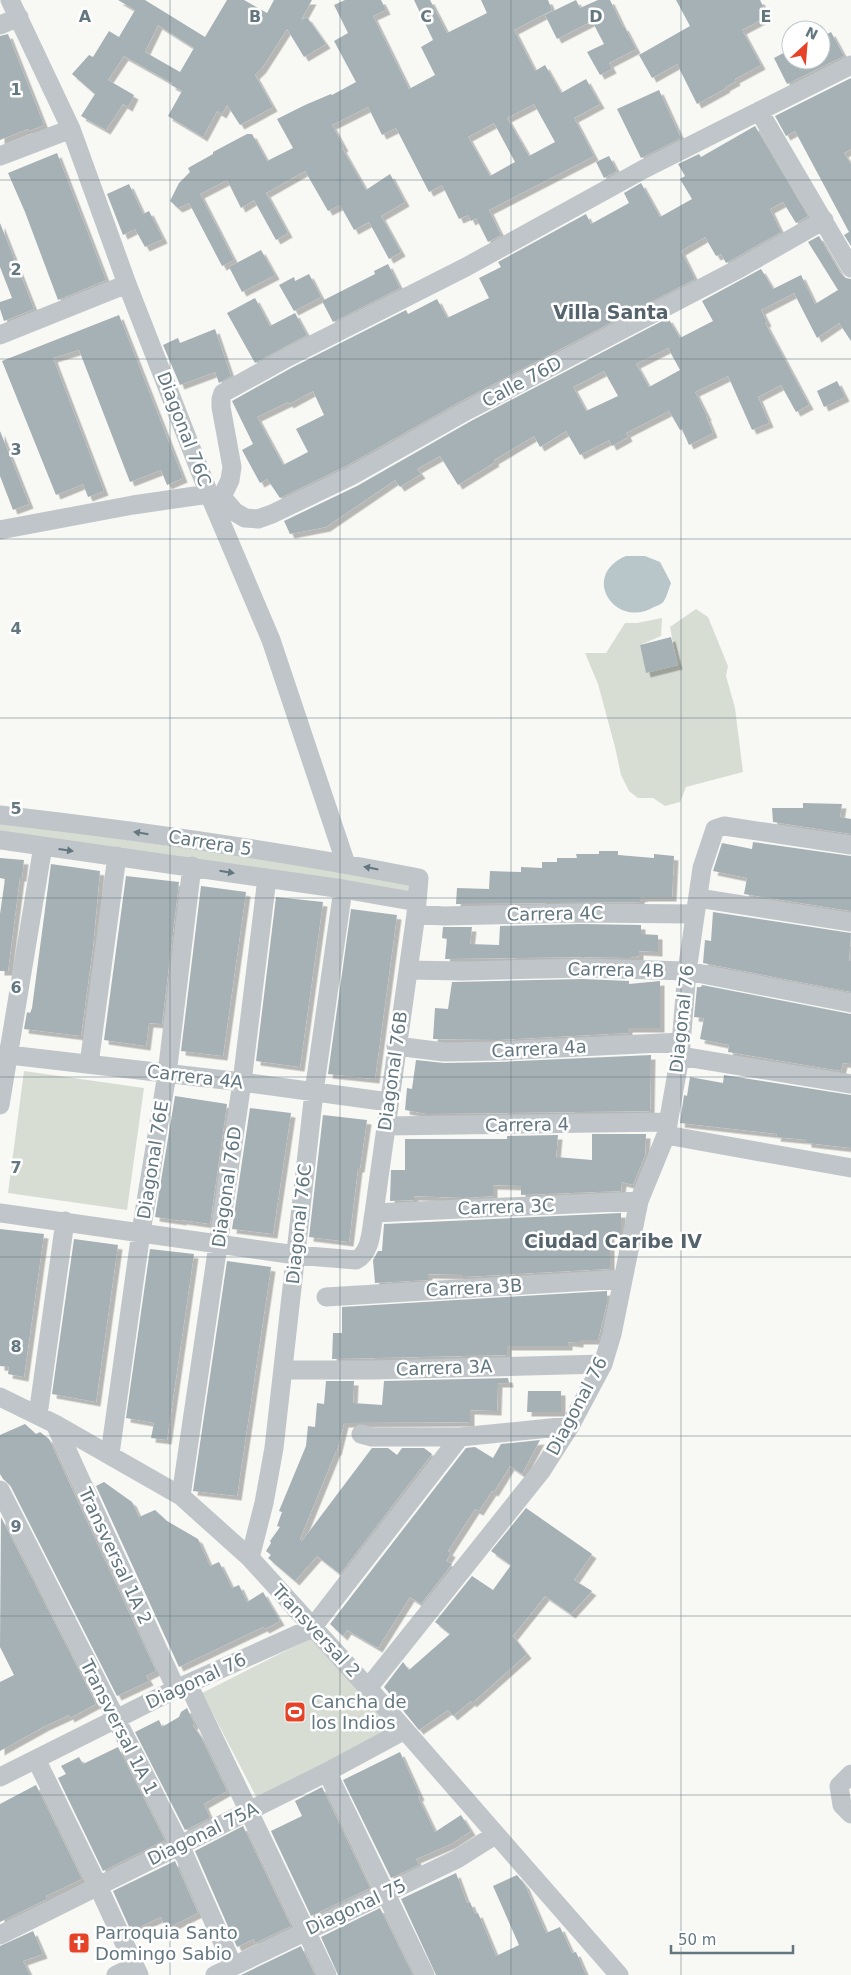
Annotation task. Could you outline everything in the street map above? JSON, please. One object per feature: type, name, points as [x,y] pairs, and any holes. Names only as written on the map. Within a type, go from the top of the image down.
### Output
[{"type":"street","name":"Diagonal 76C","points":[[10,0],[71,128],[128,284],[216,499],[271,640],[346,864]]},
{"type":"street","points":[[0,25],[19,17]]},
{"type":"street","points":[[0,530],[133,506],[216,499],[230,480],[232,467],[221,407],[223,393],[288,357],[466,267],[642,170],[851,65]]},
{"type":"street","points":[[759,111],[851,268]]},
{"type":"street","points":[[0,156],[71,128]]},
{"type":"street","name":"Calle 76D","points":[[216,499],[245,518],[258,519],[272,514],[351,476],[466,411],[740,268],[824,220]]},
{"type":"street","points":[[0,335],[128,284]]},
{"type":"street","name":"Carrera 5","points":[[0,815],[99,826],[346,864],[419,878]]},
{"type":"street","name":"Diagonal 76","points":[[368,1688],[542,1470],[570,1426],[603,1364],[612,1334],[639,1201],[667,1128],[681,1049],[687,971],[702,868],[715,829],[724,826],[851,845]]},
{"type":"street","name":"Carrera 5","points":[[0,840],[343,889],[416,908]]},
{"type":"street","points":[[0,1105],[4,1054],[43,846]]},
{"type":"street","points":[[89,1064],[117,856]]},
{"type":"street","name":"Diagonal 76E","points":[[110,1454],[141,1232],[167,1074],[192,866]]},
{"type":"street","name":"Diagonal 76D","points":[[181,1496],[242,1082],[267,878]]},
{"type":"street","name":"Diagonal 76B","points":[[296,1255],[356,1260],[362,1257],[368,1247],[408,970],[419,878]]},
{"type":"street","name":"Diagonal 76C","points":[[250,1558],[264,1503],[274,1448],[314,1092],[343,889]]},
{"type":"street","name":"Carrera 4C","points":[[416,908],[444,916],[581,913],[697,906],[851,922]]},
{"type":"street","name":"Carrera 4B","points":[[408,970],[462,971],[583,968],[687,971],[851,1003]]},
{"type":"street","name":"Carrera 4a","points":[[396,1046],[444,1052],[681,1049]]},
{"type":"street","points":[[681,1049],[851,1084]]},
{"type":"street","name":"Carrera 4A","points":[[4,1054],[242,1082],[389,1102]]},
{"type":"street","name":"Carrera 4","points":[[386,1126],[667,1128],[851,1168]]},
{"type":"street","name":"Carrera 3C","points":[[374,1213],[639,1201]]},
{"type":"street","points":[[0,1212],[219,1242],[296,1255]]},
{"type":"street","points":[[38,1415],[65,1220]]},
{"type":"street","name":"Carrera 3B","points":[[326,1297],[623,1280]]},
{"type":"street","name":"Carrera 3A","points":[[284,1370],[373,1370],[603,1364]]},
{"type":"street","name":"Transversal 2","points":[[0,1397],[38,1415],[110,1454],[181,1496],[250,1558],[368,1688],[495,1835],[620,1975]]},
{"type":"street","name":"Transversal 1A 2","points":[[55,1424],[182,1686],[250,1811],[327,1975]]},
{"type":"street","points":[[361,1434],[372,1437],[460,1436],[570,1426]]},
{"type":"street","points":[[312,1628],[460,1436]]},
{"type":"street","name":"Transversal 1A 1","points":[[0,1490],[180,1845],[233,1966]]},
{"type":"street","name":"Diagonal 76","points":[[0,1777],[182,1686],[312,1628]]},
{"type":"street","name":"Diagonal 75A","points":[[0,1935],[250,1811],[405,1730]]},
{"type":"street","points":[[36,1760],[137,1970],[116,1975]]},
{"type":"street","points":[[327,1772],[425,1975]]},
{"type":"street","points":[[851,1774],[838,1786],[842,1805],[851,1814]]},
{"type":"street","name":"Diagonal 75","points":[[215,1975],[457,1859],[495,1835]]},
{"type":"shaded area","points":[[626,556],[645,556],[660,562],[671,583],[662,603],[640,612],[627,612],[616,606],[608,598],[604,587],[605,576],[612,565]]},
{"type":"shaded area","points":[[696,609],[708,617],[728,666],[726,676],[735,708],[743,772],[686,787],[680,802],[665,806],[653,798],[638,798],[629,791],[621,775],[598,684],[585,653],[606,653],[625,623],[637,623],[662,618],[661,636],[640,645],[646,672],[677,665],[670,627]]},
{"type":"shaded area","points":[[0,822],[413,880],[413,894],[0,834]]},
{"type":"shaded area","points":[[24,1071],[144,1088],[127,1210],[8,1193]]},
{"type":"shaded area","name":"Cancha de los Indios","points":[[311,1638],[395,1730],[259,1802],[202,1693]]},
{"type":"building","points":[[118,0],[145,0],[205,37],[227,0],[244,0],[267,13],[274,0],[312,0],[301,20],[307,17],[326,44],[304,57],[287,29],[262,68],[255,75],[273,107],[240,125],[227,105],[222,114],[217,111],[203,137],[168,116],[182,91],[171,85],[172,83],[124,56],[108,80],[134,95],[128,107],[123,104],[106,130],[81,116],[95,94],[72,74],[89,55],[93,57],[109,31],[119,37],[135,10]],"holes":[[[158,25],[194,48],[180,72],[145,52]]]},
{"type":"building","points":[[345,0],[381,0],[386,10],[373,16],[409,89],[435,75],[421,47],[433,40],[414,0],[430,0],[447,33],[487,13],[481,0],[548,0],[552,10],[514,30],[535,71],[545,65],[561,93],[586,79],[600,104],[574,118],[594,156],[489,210],[501,235],[488,242],[476,218],[471,221],[468,215],[459,219],[442,185],[429,192],[396,128],[382,135],[368,107],[332,125],[344,147],[342,148],[366,190],[390,174],[405,202],[381,216],[401,252],[389,259],[369,222],[354,230],[340,205],[328,211],[305,171],[266,193],[288,233],[276,240],[254,200],[241,208],[227,180],[200,194],[234,260],[222,266],[189,203],[178,208],[170,201],[179,183],[190,172],[188,168],[247,134],[252,134],[267,161],[293,148],[277,119],[305,105],[332,95],[356,82],[334,41],[348,33],[334,5]],"holes":[[[534,104],[555,142],[529,156],[507,118]],[[494,123],[515,162],[490,176],[468,137]]]},
{"type":"building","points":[[576,0],[580,8],[598,0],[610,0],[636,49],[609,63],[612,69],[600,75],[587,52],[604,44],[592,21],[557,39],[545,15]]},
{"type":"building","points":[[676,0],[760,0],[768,16],[742,30],[761,65],[735,79],[736,81],[726,88],[697,104],[677,64],[652,78],[639,55],[690,26]]},
{"type":"building","points":[[831,32],[844,56],[831,62]]},
{"type":"building","points":[[8,34],[44,125],[0,140],[0,36]]},
{"type":"building","points":[[781,54],[781,70],[816,70],[787,84],[774,58]]},
{"type":"building","points":[[851,78],[851,149],[844,153],[851,164],[851,246],[844,235],[849,232],[795,131],[786,136],[775,116]]},
{"type":"building","points":[[659,90],[681,138],[641,158],[617,109]]},
{"type":"building","points":[[755,126],[808,216],[796,223],[783,202],[770,209],[781,232],[726,263],[721,254],[716,256],[705,237],[681,251],[695,279],[461,401],[346,466],[280,498],[267,479],[260,483],[242,450],[253,444],[232,401],[293,367],[406,310],[408,314],[437,299],[447,318],[489,298],[479,278],[501,267],[498,262],[586,214],[591,224],[629,203],[624,193],[641,183],[660,217],[692,199],[680,179],[685,176],[678,164],[699,154],[701,157]],"holes":[[[313,391],[324,415],[296,429],[308,452],[283,465],[257,417],[288,402],[289,404]]]},
{"type":"building","points":[[57,153],[106,280],[58,300],[25,212],[8,173]]},
{"type":"building","points":[[609,156],[617,171],[604,178],[596,162]]},
{"type":"building","points":[[129,184],[143,214],[149,211],[163,239],[145,247],[135,229],[123,235],[107,194]]},
{"type":"building","points":[[0,223],[34,309],[4,321],[0,302],[12,298],[0,267]]},
{"type":"building","points":[[819,236],[841,274],[851,279],[851,341],[839,323],[817,338],[794,293],[761,310],[767,322],[765,323],[809,405],[796,412],[781,385],[758,397],[769,423],[752,430],[728,376],[695,392],[713,433],[689,445],[682,429],[680,430],[669,411],[626,433],[628,437],[612,446],[609,440],[580,455],[566,431],[540,447],[534,436],[494,460],[495,462],[458,485],[440,456],[417,469],[421,474],[400,487],[395,480],[326,527],[290,534],[284,521],[357,486],[471,421],[668,318],[680,338],[713,321],[702,301],[761,269],[773,289],[801,275],[815,304],[838,290],[808,242]],"holes":[[[668,348],[680,370],[649,387],[636,364]],[[604,371],[618,396],[586,411],[573,387]]]},
{"type":"building","points":[[261,250],[275,275],[242,292],[229,267]]},
{"type":"building","points":[[388,264],[400,288],[333,322],[322,301],[375,274],[374,271]]},
{"type":"building","points":[[309,274],[321,297],[294,311],[279,285],[294,277],[295,281]]},
{"type":"building","points":[[255,298],[270,326],[295,313],[307,335],[255,363],[227,313]]},
{"type":"building","points":[[119,315],[183,478],[167,485],[161,470],[130,482],[79,350],[53,358],[104,491],[88,497],[83,484],[56,495],[2,361]]},
{"type":"building","points":[[215,329],[231,376],[219,383],[215,372],[180,385],[163,345],[178,338],[180,343]]},
{"type":"building","points":[[837,381],[845,397],[824,407],[817,391]]},
{"type":"building","points":[[0,431],[29,504],[13,510],[0,476]]},
{"type":"building","points":[[671,637],[678,665],[646,673],[640,645]]},
{"type":"building","points":[[803,803],[842,804],[840,817],[851,819],[851,834],[773,822],[772,808],[803,808]]},
{"type":"building","points":[[753,842],[851,856],[851,911],[744,894],[747,878],[713,871],[722,843],[752,849]]},
{"type":"building","points":[[599,851],[618,851],[618,855],[654,858],[654,854],[674,856],[672,897],[644,897],[640,898],[640,902],[456,904],[457,888],[489,889],[490,871],[521,872],[521,867],[542,868],[542,862],[557,862],[557,858],[577,858],[576,854],[599,854]]},
{"type":"building","points":[[0,858],[24,860],[22,877],[20,877],[8,971],[0,971],[0,914],[5,879],[0,878]]},
{"type":"building","points":[[51,864],[100,871],[93,947],[81,1036],[24,1029],[27,1012],[30,1013],[32,1008]]},
{"type":"building","points":[[126,876],[179,882],[162,1024],[149,1023],[146,1046],[104,1040]]},
{"type":"building","points":[[201,886],[246,892],[223,1056],[181,1051]]},
{"type":"building","points":[[276,897],[323,902],[300,1067],[256,1061]]},
{"type":"building","points":[[351,909],[397,915],[375,1079],[328,1074]]},
{"type":"building","points":[[713,912],[851,933],[849,961],[851,961],[851,992],[703,963],[705,940],[711,941]]},
{"type":"building","points":[[641,925],[641,934],[658,935],[658,952],[639,951],[639,956],[629,958],[445,959],[447,939],[442,938],[443,927],[472,927],[470,944],[499,945],[500,926]]},
{"type":"building","points":[[583,979],[629,981],[629,984],[660,981],[660,1028],[628,1028],[628,1033],[498,1040],[433,1039],[435,1008],[448,1009],[452,982]]},
{"type":"building","points":[[702,985],[851,1014],[851,1064],[843,1063],[841,1071],[728,1052],[729,1045],[700,1039],[704,1018],[694,1017],[697,987]]},
{"type":"building","points":[[651,1055],[650,1111],[427,1114],[405,1110],[407,1088],[412,1089],[416,1060],[444,1063],[498,1062]]},
{"type":"building","points":[[724,1075],[851,1095],[851,1148],[807,1143],[807,1140],[776,1137],[777,1134],[680,1123],[684,1095],[687,1096],[690,1077],[723,1083]]},
{"type":"building","points":[[175,1096],[227,1104],[210,1224],[155,1217]]},
{"type":"building","points":[[250,1108],[291,1113],[273,1234],[232,1229]]},
{"type":"building","points":[[323,1115],[367,1120],[360,1168],[358,1168],[349,1242],[309,1237]]},
{"type":"building","points":[[592,1134],[646,1134],[645,1155],[633,1185],[622,1182],[621,1191],[521,1195],[521,1186],[493,1185],[493,1196],[464,1198],[414,1196],[414,1200],[390,1201],[391,1170],[405,1170],[405,1139],[507,1139],[507,1136],[558,1135],[556,1157],[592,1160]]},
{"type":"building","points":[[621,1213],[621,1235],[610,1234],[610,1268],[608,1269],[463,1277],[463,1275],[428,1274],[428,1280],[375,1283],[373,1260],[378,1251],[382,1251],[384,1224]]},
{"type":"building","points":[[0,1229],[44,1234],[24,1377],[8,1374],[9,1367],[0,1366]]},
{"type":"building","points":[[74,1239],[118,1245],[96,1402],[52,1394]]},
{"type":"building","points":[[150,1249],[194,1254],[167,1440],[151,1438],[154,1423],[126,1418]]},
{"type":"building","points":[[227,1261],[271,1267],[237,1496],[193,1491]]},
{"type":"building","points":[[607,1291],[607,1303],[598,1340],[579,1340],[579,1343],[568,1342],[568,1346],[507,1346],[507,1355],[332,1359],[333,1333],[342,1333],[342,1307]]},
{"type":"building","points":[[508,1378],[509,1383],[498,1383],[497,1411],[470,1410],[470,1422],[344,1423],[337,1451],[300,1539],[302,1541],[372,1448],[388,1448],[397,1455],[402,1448],[424,1448],[432,1454],[340,1574],[317,1556],[295,1581],[268,1558],[271,1555],[266,1551],[271,1543],[270,1541],[280,1527],[277,1526],[282,1512],[279,1511],[306,1446],[308,1426],[315,1427],[317,1403],[324,1404],[326,1381],[354,1381],[353,1403],[382,1405],[384,1381]]},
{"type":"building","points":[[528,1391],[561,1391],[561,1412],[527,1412]]},
{"type":"building","points":[[25,1424],[36,1434],[40,1432],[49,1439],[156,1671],[146,1676],[149,1681],[117,1696],[10,1485],[0,1474],[0,1435]]},
{"type":"building","points":[[540,1440],[522,1474],[510,1466],[494,1492],[492,1491],[479,1511],[475,1509],[448,1551],[451,1553],[446,1561],[452,1564],[421,1604],[410,1597],[378,1648],[347,1630],[343,1636],[330,1624],[466,1448],[475,1447],[493,1458],[501,1444]]},
{"type":"building","points":[[104,1482],[132,1502],[139,1517],[155,1510],[167,1521],[198,1539],[210,1566],[219,1562],[232,1588],[239,1585],[247,1602],[263,1592],[280,1621],[265,1629],[263,1627],[179,1667],[96,1486]]},
{"type":"building","points":[[526,1508],[592,1554],[574,1580],[592,1591],[571,1614],[545,1596],[513,1636],[527,1654],[472,1703],[471,1701],[453,1716],[448,1710],[419,1730],[384,1687],[403,1662],[409,1670],[450,1634],[435,1622],[472,1576],[493,1590],[511,1565],[491,1551]]},
{"type":"building","points":[[1,1517],[96,1704],[70,1718],[69,1715],[45,1726],[0,1751],[0,1682],[14,1675],[0,1647]]},
{"type":"building","points":[[187,1708],[194,1723],[193,1726],[201,1737],[227,1791],[204,1804],[210,1818],[185,1830],[135,1732],[159,1720],[162,1727],[179,1717],[181,1712]]},
{"type":"building","points":[[118,1747],[165,1840],[103,1871],[58,1778],[66,1774],[61,1766],[79,1757],[83,1764]]},
{"type":"building","points":[[400,1752],[420,1796],[418,1797],[435,1832],[461,1815],[471,1831],[451,1844],[416,1859],[419,1865],[391,1878],[343,1780]]},
{"type":"building","points":[[36,1785],[82,1879],[46,1896],[47,1899],[0,1922],[0,1804]]},
{"type":"building","points":[[322,1787],[370,1888],[311,1916],[271,1831],[302,1816],[295,1801]]},
{"type":"building","points":[[243,1826],[291,1926],[255,1943],[254,1939],[237,1947],[195,1851]]},
{"type":"building","points":[[175,1861],[198,1913],[166,1929],[161,1917],[131,1931],[113,1891]]},
{"type":"building","points":[[456,1873],[467,1903],[470,1902],[475,1914],[478,1913],[496,1956],[519,1945],[493,1886],[517,1875],[525,1885],[546,1933],[560,1927],[572,1953],[576,1952],[586,1975],[436,1975],[401,1899]]},
{"type":"building","points":[[380,1908],[413,1975],[338,1975],[321,1937]]},
{"type":"building","points":[[33,1931],[43,1954],[23,1961],[30,1975],[0,1975],[0,1946]]},
{"type":"building","points":[[301,1946],[315,1975],[241,1975]]},
{"type":"place","name":"Cancha de los Indios","points":[[295,1712]]},
{"type":"place","name":"Parroquia Santo Domingo Sabio","points":[[79,1943]]},
{"type":"district","name":"Villa Santa","points":[[611,312]]},
{"type":"district","name":"Ciudad Caribe IV","points":[[613,1241]]}]
